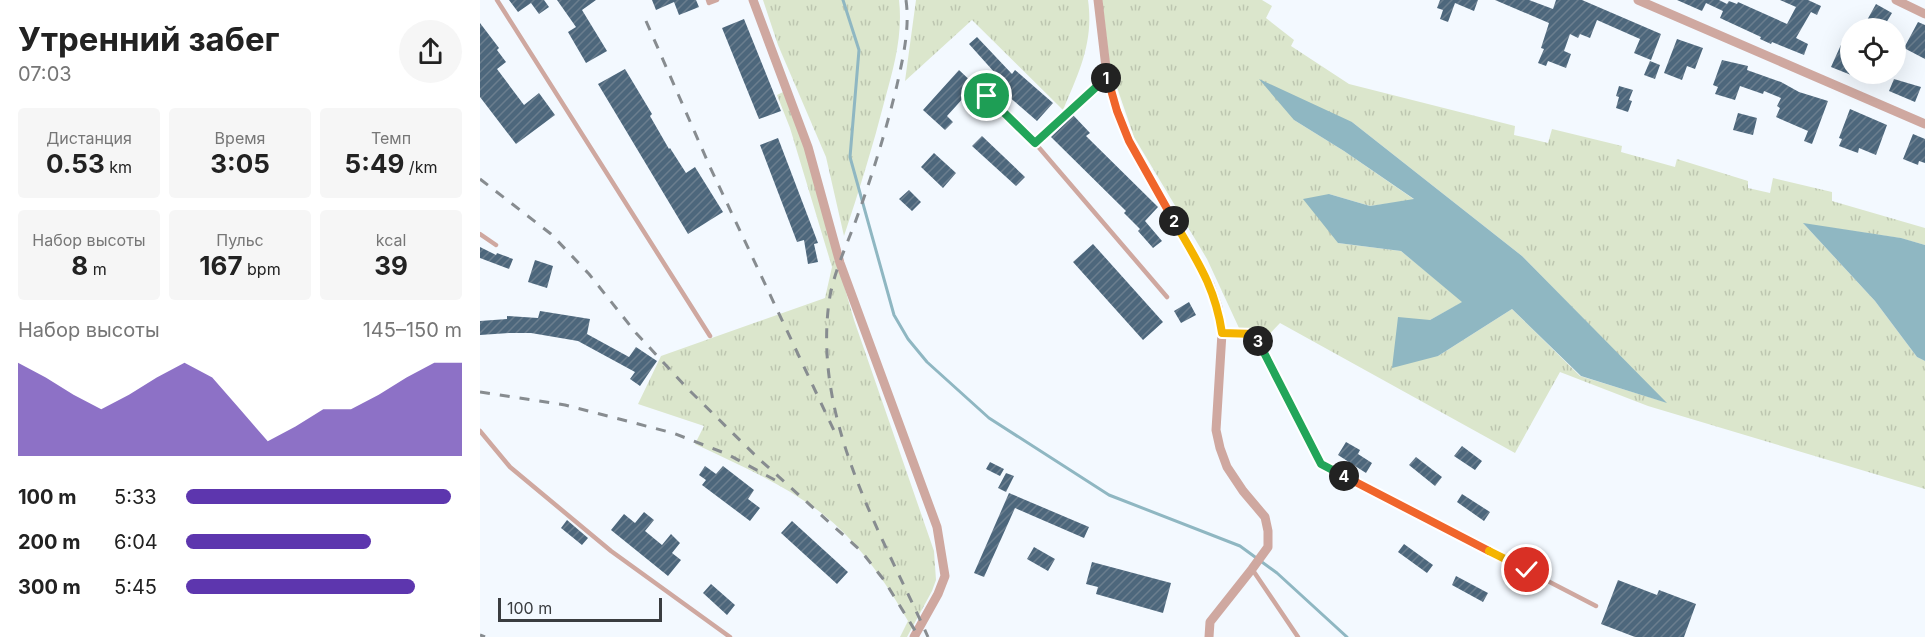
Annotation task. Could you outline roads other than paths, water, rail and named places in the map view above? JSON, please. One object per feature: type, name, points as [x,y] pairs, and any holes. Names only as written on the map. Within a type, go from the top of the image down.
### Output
[{"type":"street","points":[[753,0],[808,147],[840,263],[937,527],[945,576],[938,594],[914,637]]},
{"type":"street","points":[[1098,0],[1107,76],[1117,111],[1129,141],[1210,284],[1218,307],[1222,333],[1216,430],[1220,448],[1227,467],[1265,517],[1268,531],[1268,547],[1210,622],[1209,637]]},
{"type":"street","points":[[1638,0],[1925,124]]},
{"type":"street","points":[[1896,0],[1925,14]]},
{"type":"lane","points":[[497,0],[710,336]]},
{"type":"lane","points":[[708,0],[709,3],[717,0]]},
{"type":"lane","points":[[1035,143],[1107,76]]},
{"type":"lane","points":[[987,96],[1035,143],[1167,297]]},
{"type":"lane","points":[[480,234],[496,245]]},
{"type":"lane","points":[[1222,333],[1255,334],[1321,464],[1596,606]]},
{"type":"lane","points":[[480,431],[510,467],[611,551],[730,637]]},
{"type":"lane","points":[[1252,569],[1298,637]]},
{"type":"water","points":[[1259,79],[1352,122],[1522,256],[1667,403],[1581,376],[1512,309],[1438,356],[1392,368],[1398,317],[1430,320],[1462,302],[1401,251],[1338,243],[1303,199],[1329,194],[1370,206],[1414,199],[1294,120]]},
{"type":"water","points":[[1803,223],[1901,238],[1925,245],[1925,361],[1917,357],[1875,301]]},
{"type":"waterway","points":[[843,0],[859,50],[850,157],[894,315],[908,339],[927,362],[989,418],[1109,495],[1240,546],[1277,573],[1347,637]]},
{"type":"railway","points":[[906,0],[904,54],[897,85],[873,170],[834,281],[829,302],[827,347],[831,390],[841,433],[855,475],[928,637]]},
{"type":"railway","points":[[646,21],[710,167],[837,437]]},
{"type":"railway","points":[[480,179],[551,234],[589,274],[636,333],[688,389],[758,458],[861,551],[884,580],[919,637]]},
{"type":"railway","points":[[480,392],[565,405],[673,433],[727,454],[775,480]]},
{"type":"railway","points":[[480,635],[485,637]]}]
